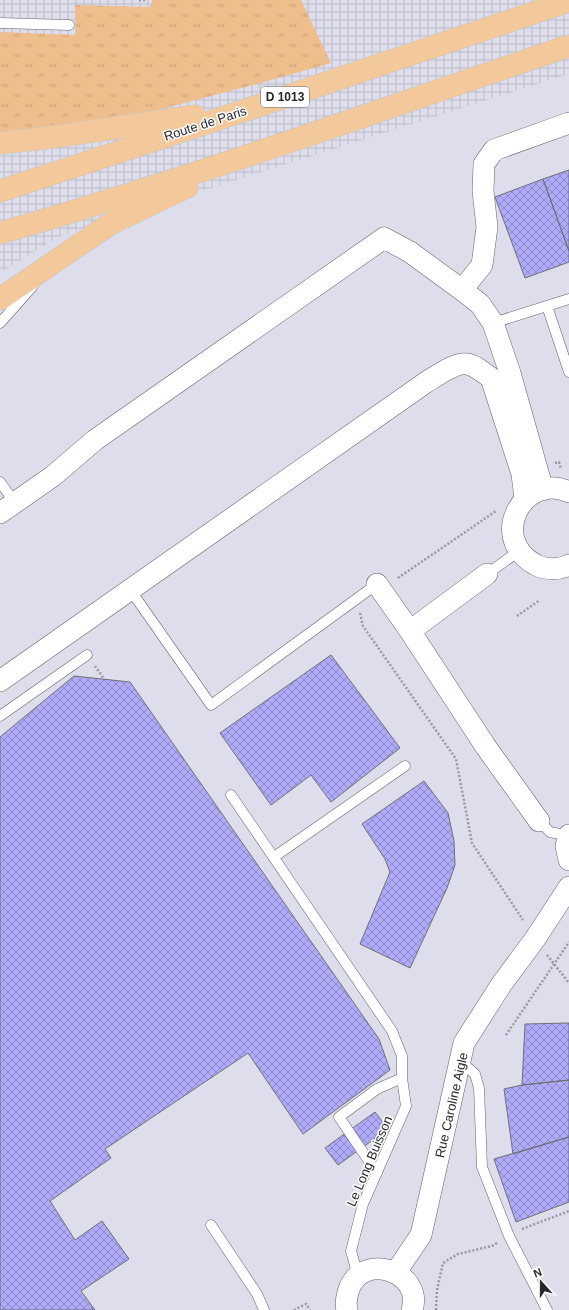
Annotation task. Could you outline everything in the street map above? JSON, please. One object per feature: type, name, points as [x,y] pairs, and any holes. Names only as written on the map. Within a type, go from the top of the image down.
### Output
[{"type":"main road","name":"Route de Paris","points":[[0,191],[569,1]]},
{"type":"main road","points":[[0,232],[79,210],[278,145],[569,46]]},
{"type":"main road","points":[[0,143],[46,138],[255,107]]},
{"type":"main road","points":[[0,299],[110,224],[278,145]]},
{"type":"street","points":[[462,290],[482,265],[487,226],[484,191],[484,164],[494,150],[569,123]]},
{"type":"street","points":[[8,508],[52,476],[95,440],[384,238],[410,252],[462,290],[480,304],[493,322],[510,373],[537,469],[534,494]]},
{"type":"street","points":[[0,681],[419,387],[456,365],[467,364],[492,378],[522,474],[534,494]]},
{"type":"street","points":[[567,483],[534,494],[516,513],[513,526],[514,538],[519,551],[528,560],[540,567],[568,569]]},
{"type":"street","points":[[410,631],[487,574]]},
{"type":"street","points":[[379,587],[410,631],[486,747],[539,821]]},
{"type":"street","points":[[569,836],[566,846],[569,860]]},
{"type":"street","name":"Rue Caroline Aigle","points":[[396,1272],[421,1235],[464,1043],[569,887]]},
{"type":"street","points":[[347,1310],[347,1296],[351,1285],[358,1276],[368,1270],[380,1268],[396,1272],[409,1284],[413,1295],[412,1310]]},
{"type":"lane","points":[[0,23],[69,25]]},
{"type":"lane","points":[[0,323],[52,264]]},
{"type":"lane","points":[[493,322],[569,299]]},
{"type":"lane","points":[[547,306],[569,372]]},
{"type":"lane","points":[[0,482],[8,508]]},
{"type":"lane","points":[[487,574],[519,551]]},
{"type":"lane","points":[[131,589],[211,705],[379,587]]},
{"type":"lane","points":[[0,716],[87,655]]},
{"type":"lane","points":[[274,857],[405,766]]},
{"type":"lane","name":"Le Long Buisson","points":[[231,796],[392,1031],[402,1056],[402,1078],[406,1106],[363,1204],[351,1251],[358,1276]]},
{"type":"lane","points":[[539,821],[550,832],[569,836]]},
{"type":"lane","points":[[460,1061],[475,1074],[479,1088],[482,1167],[509,1236],[547,1310]]},
{"type":"lane","points":[[377,1173],[339,1117],[377,1089],[402,1078]]},
{"type":"lane","points":[[211,1225],[257,1294],[264,1310]]},
{"type":"path","points":[[139,0],[147,0]]},
{"type":"path","points":[[537,469],[559,462],[567,483]]},
{"type":"path","points":[[498,509],[379,587],[359,606],[363,626],[456,759],[472,843],[535,939],[569,983]]},
{"type":"path","points":[[517,616],[540,600]]},
{"type":"path","points":[[506,1035],[569,942]]},
{"type":"path","points":[[436,1310],[437,1290],[443,1264],[458,1254],[492,1246],[527,1227],[569,1211]]},
{"type":"path","points":[[294,1310],[306,1304],[310,1310]]},
{"type":"shaded area","points":[[0,0],[569,0],[569,74],[58,237],[0,273]]},
{"type":"shaded area","points":[[569,74],[569,1310],[0,1310],[0,273],[57,237]]},
{"type":"green space","points":[[152,0],[301,0],[331,63],[157,110],[94,124],[0,135],[0,32],[76,35],[75,5],[151,7]]},
{"type":"building","points":[[569,170],[569,251],[543,179]]},
{"type":"building","points":[[543,179],[569,251],[569,262],[525,278],[495,197]]},
{"type":"building","points":[[331,655],[400,748],[331,802],[311,775],[271,805],[220,733]]},
{"type":"building","points":[[74,676],[130,682],[379,1039],[390,1070],[303,1134],[248,1053],[105,1149],[111,1158],[50,1201],[75,1240],[102,1221],[129,1259],[81,1291],[95,1310],[0,1310],[0,737]]},
{"type":"building","points":[[424,781],[448,813],[454,841],[455,865],[447,888],[410,968],[360,944],[390,872],[385,859],[362,824]]},
{"type":"building","points":[[569,1023],[569,1080],[522,1085],[525,1024]]},
{"type":"building","points":[[569,1080],[569,1137],[513,1154],[504,1089],[522,1085]]},
{"type":"building","points":[[375,1112],[388,1129],[338,1165],[325,1148]]},
{"type":"building","points":[[569,1137],[569,1202],[516,1222],[494,1159]]}]
